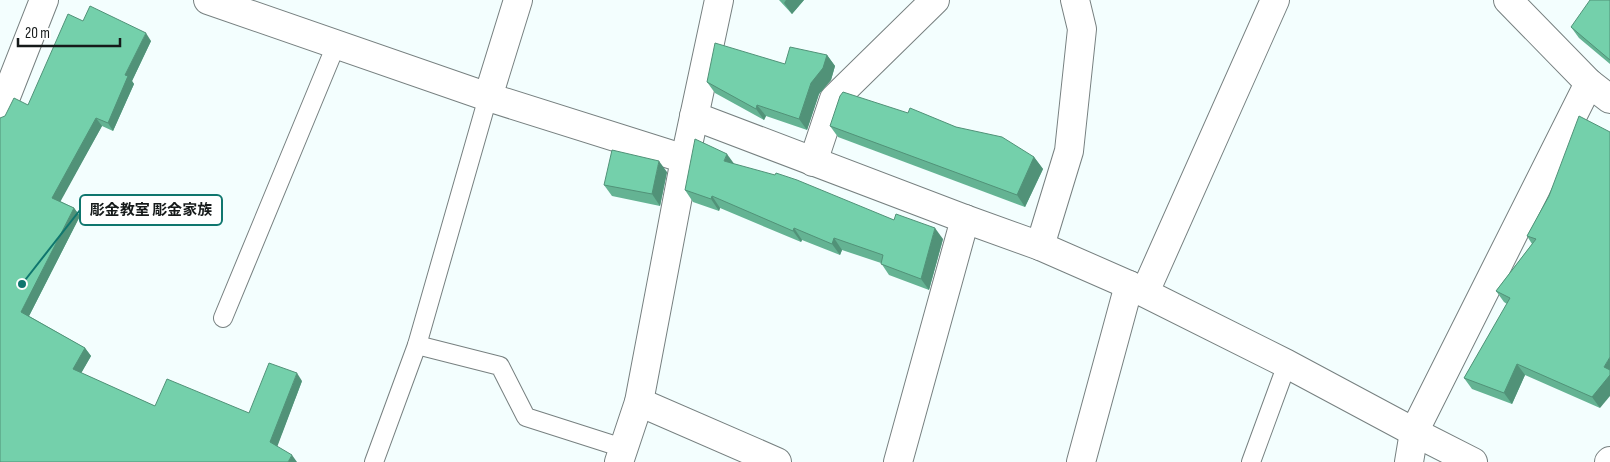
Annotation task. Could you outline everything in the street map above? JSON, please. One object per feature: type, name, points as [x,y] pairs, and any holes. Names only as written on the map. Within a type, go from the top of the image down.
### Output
[{"type":"street","points":[[0,112],[44,0]]},
{"type":"street","points":[[208,0],[488,97],[685,159]]},
{"type":"street","points":[[488,97],[518,0]]},
{"type":"street","points":[[621,455],[639,402],[685,159],[719,0]]},
{"type":"street","points":[[813,162],[834,99],[935,0]]},
{"type":"street","points":[[1040,246],[1068,151],[1082,29],[1075,0]]},
{"type":"street","points":[[1081,462],[1137,288],[1274,0]]},
{"type":"street","points":[[1409,462],[1414,432],[1600,91],[1508,0]]},
{"type":"street","points":[[694,116],[1040,246],[1137,288],[1473,462]]},
{"type":"street","points":[[898,462],[965,219]]},
{"type":"street","points":[[639,402],[777,462]]},
{"type":"lane","points":[[223,318],[336,45]]},
{"type":"lane","points":[[374,462],[417,345],[488,97]]},
{"type":"lane","points":[[417,345],[500,366],[526,417],[621,455]]},
{"type":"lane","points":[[1251,462],[1287,364]]},
{"type":"building","points":[[1590,0],[1610,0],[1610,60],[1571,27]]},
{"type":"building","points":[[90,6],[146,33],[125,75],[128,76],[108,123],[96,118],[52,198],[74,208],[21,312],[85,348],[73,369],[155,406],[167,379],[249,413],[269,363],[297,373],[270,442],[292,455],[288,462],[0,462],[0,118],[5,116],[14,98],[28,105],[68,14],[83,21]]},
{"type":"building","points":[[715,43],[785,64],[790,47],[827,55],[823,68],[811,83],[799,119],[757,105],[756,109],[707,82]]},
{"type":"building","points":[[843,92],[908,113],[910,108],[956,127],[1002,137],[1034,157],[1017,195],[830,126]]},
{"type":"building","points":[[1579,116],[1610,132],[1610,357],[1604,367],[1610,370],[1610,375],[1592,397],[1517,364],[1504,393],[1464,378],[1510,298],[1496,291],[1536,239],[1527,236],[1549,196]]},
{"type":"building","points":[[695,139],[727,154],[724,161],[797,180],[894,220],[896,214],[935,228],[921,279],[881,264],[883,255],[834,238],[832,244],[794,228],[793,231],[712,196],[711,199],[685,190]]},
{"type":"building","points":[[612,150],[659,161],[652,194],[604,185]]},
{"type":"place","name":"彫金教室 彫金家族","points":[[22,284]]}]
